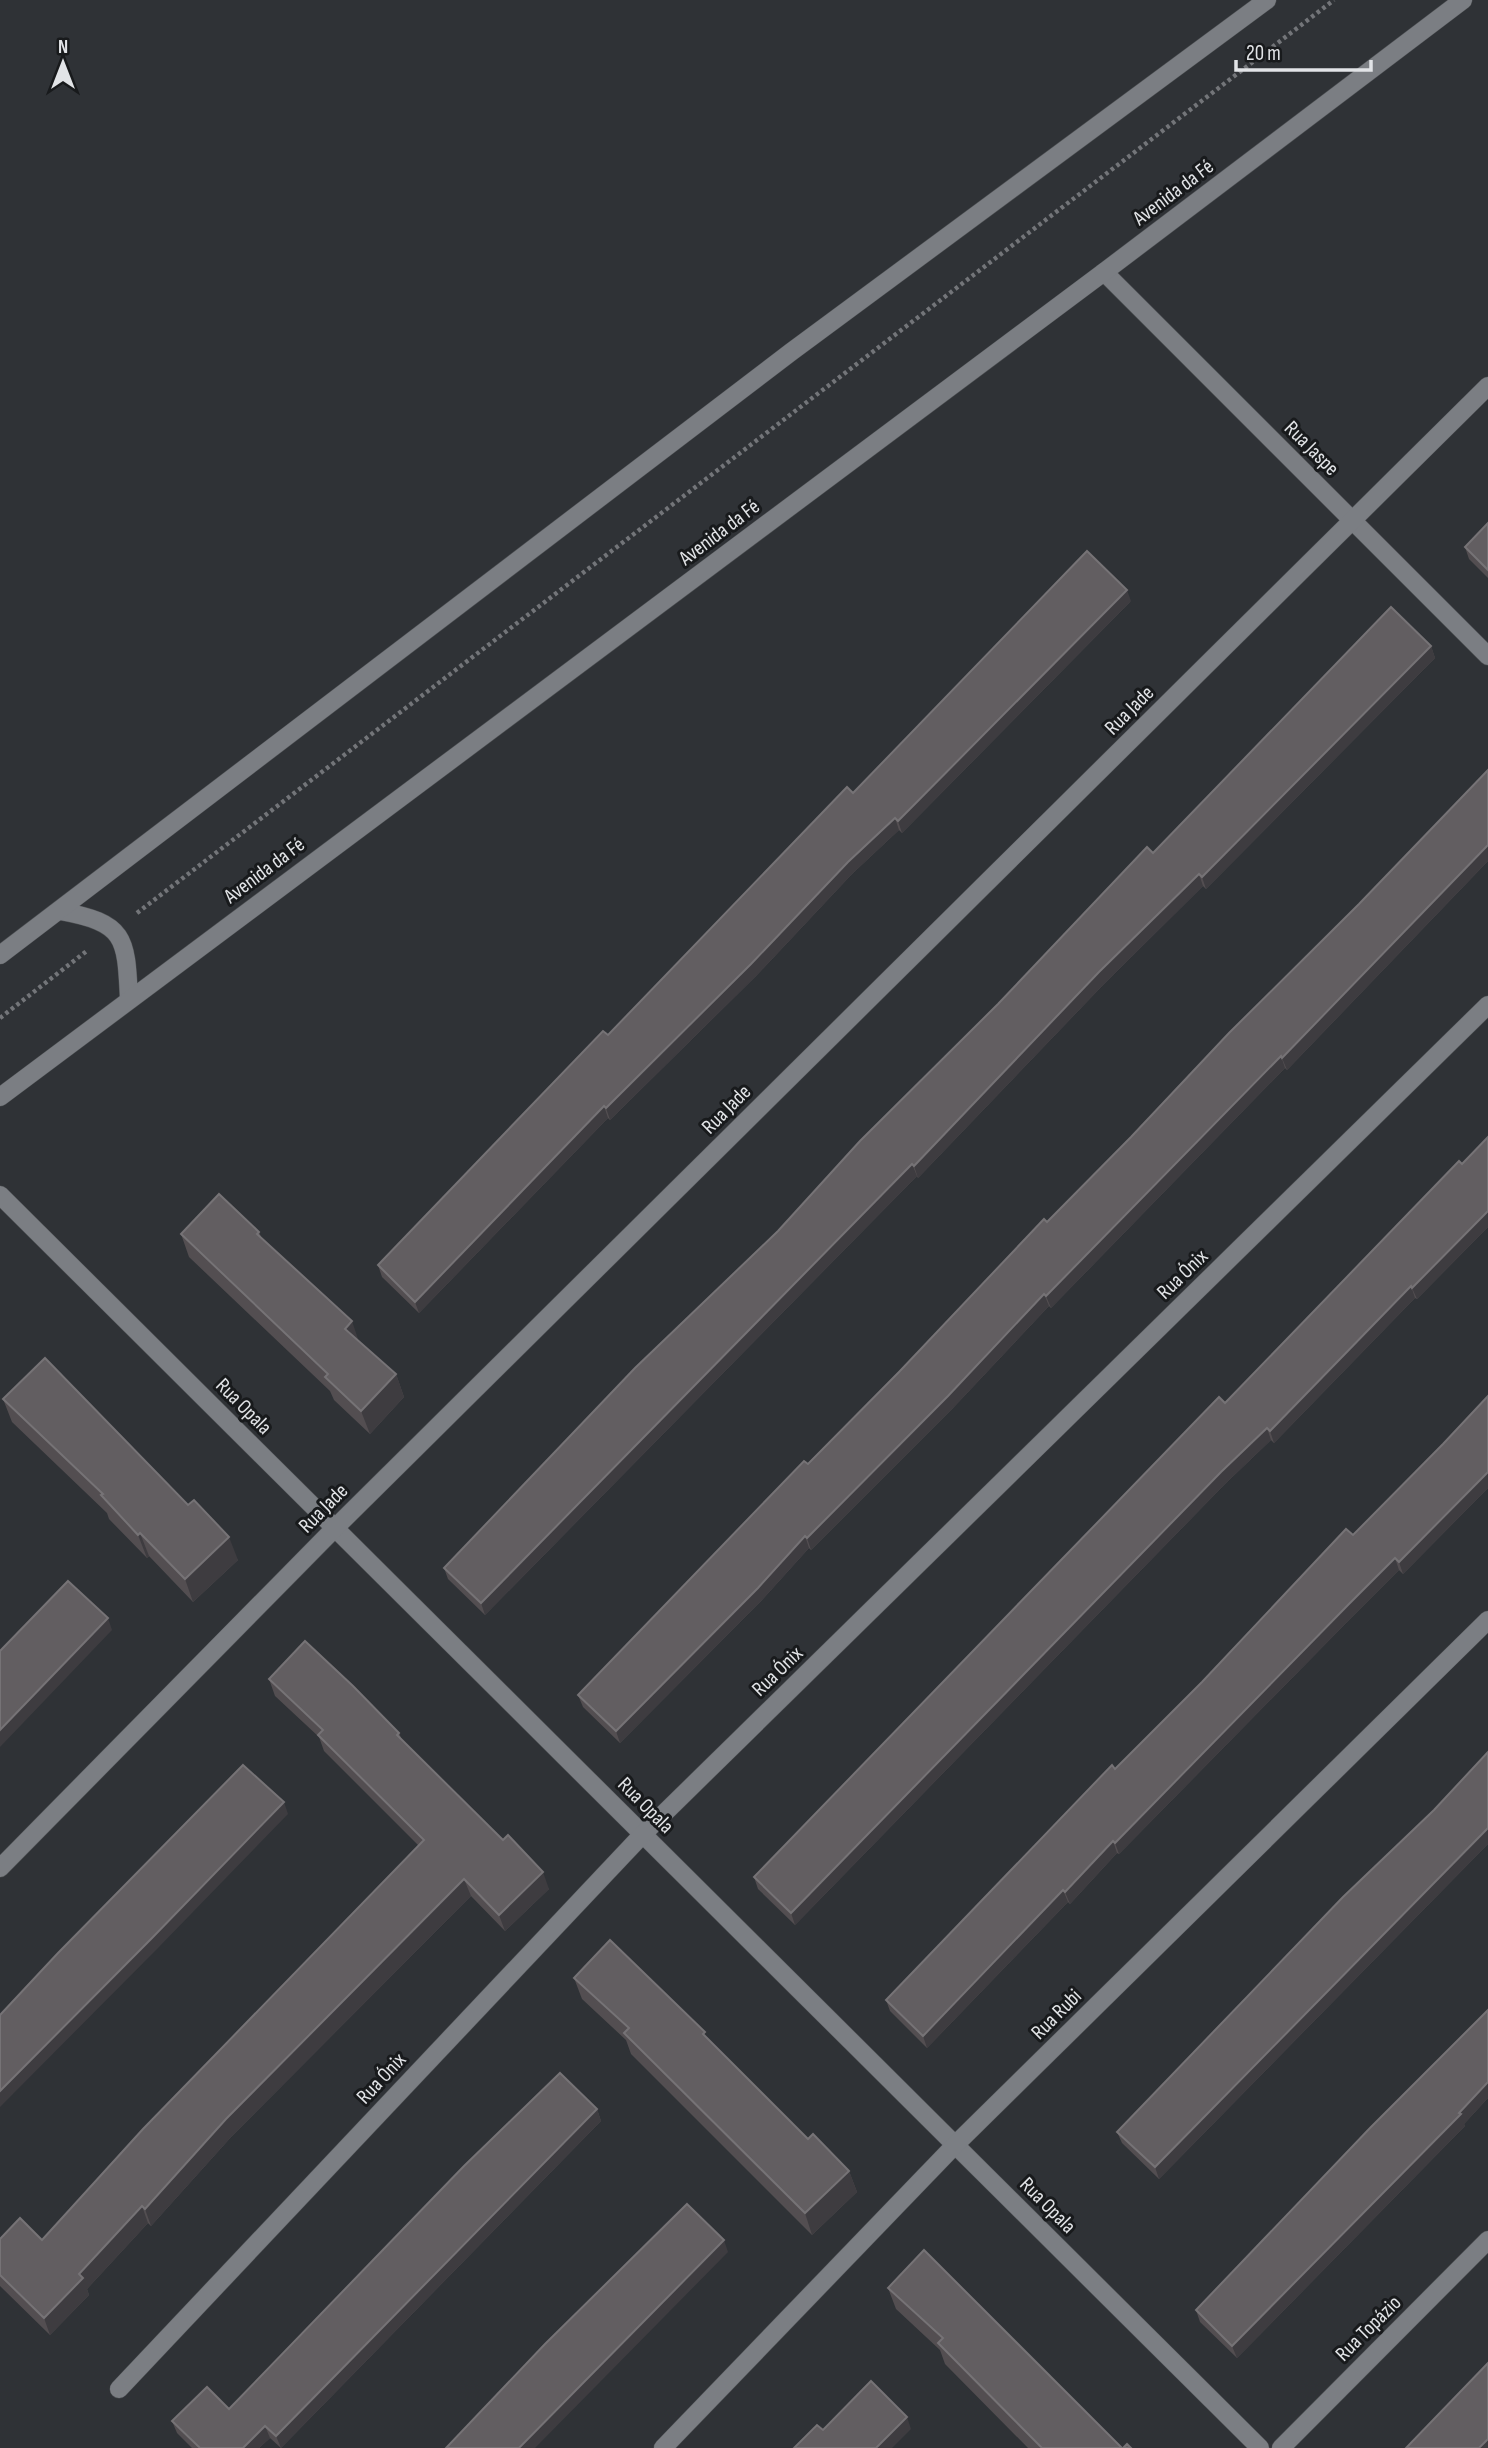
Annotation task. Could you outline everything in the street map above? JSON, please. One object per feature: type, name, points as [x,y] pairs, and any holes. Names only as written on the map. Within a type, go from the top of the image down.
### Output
[{"type":"street","points":[[0,955],[790,352],[1267,0]]},
{"type":"street","name":"Avenida da Fé","points":[[0,1097],[1104,272],[1463,0]]},
{"type":"street","name":"Rua Jaspe","points":[[1104,272],[1488,656]]},
{"type":"street","name":"Rua Jade","points":[[0,1868],[335,1528],[1488,386]]},
{"type":"street","points":[[61,911],[92,917],[114,930],[125,948],[130,999]]},
{"type":"street","name":"Rua Ónix","points":[[119,2389],[643,1834],[1488,1005]]},
{"type":"street","name":"Rua Opala","points":[[0,1195],[1260,2448]]},
{"type":"street","name":"Rua Rubi","points":[[663,2448],[956,2145],[1488,1619]]},
{"type":"street","name":"Rua Topázio","points":[[1281,2448],[1488,2240]]},
{"type":"path","points":[[0,1018],[1334,0]]},
{"type":"building","points":[[1488,523],[1488,570],[1465,547]]},
{"type":"building","points":[[1087,551],[1127,590],[898,821],[895,818],[848,862],[751,964],[606,1108],[604,1106],[415,1302],[378,1265],[603,1031],[608,1035],[847,787],[853,793]]},
{"type":"building","points":[[1391,607],[1431,646],[1202,877],[1199,874],[1099,972],[914,1166],[912,1164],[481,1603],[444,1568],[635,1368],[778,1231],[860,1141],[998,1004],[1147,847],[1153,853]]},
{"type":"building","points":[[1488,770],[1488,845],[1282,1058],[1281,1056],[1046,1296],[1044,1294],[948,1396],[807,1538],[805,1536],[758,1588],[616,1731],[578,1695],[804,1461],[808,1464],[1044,1219],[1047,1222]]},
{"type":"building","points":[[1488,1137],[1488,1211],[1270,1431],[1267,1428],[1221,1472],[791,1913],[754,1877],[1219,1397],[1225,1403],[1459,1161],[1462,1164]]},
{"type":"building","points":[[219,1194],[259,1232],[257,1234],[352,1321],[345,1329],[396,1374],[361,1411],[325,1377],[328,1374],[181,1234]]},
{"type":"building","points":[[45,1358],[188,1505],[194,1500],[229,1537],[185,1579],[140,1533],[138,1535],[101,1495],[103,1494],[3,1399]]},
{"type":"building","points":[[1488,1396],[1488,1472],[1399,1562],[1395,1558],[1115,1843],[1113,1841],[1065,1892],[1063,1890],[923,2036],[886,2000],[1112,1765],[1115,1769],[1202,1682],[1346,1529],[1353,1535]]},
{"type":"building","points":[[68,1581],[108,1618],[0,1730],[0,1651]]},
{"type":"building","points":[[305,1641],[353,1686],[399,1733],[397,1735],[503,1840],[508,1835],[543,1872],[499,1915],[464,1879],[226,2119],[145,2209],[142,2206],[79,2274],[83,2278],[44,2318],[0,2275],[0,2239],[20,2218],[42,2240],[143,2129],[424,1840],[318,1735],[323,1730],[269,1679]]},
{"type":"building","points":[[1488,1752],[1488,1828],[1155,2167],[1117,2132],[1343,1897],[1434,1810]]},
{"type":"building","points":[[243,1765],[284,1802],[0,2091],[0,2015]]},
{"type":"building","points":[[610,1940],[705,2032],[703,2034],[808,2139],[813,2134],[849,2171],[805,2213],[624,2033],[629,2028],[574,1978]]},
{"type":"building","points":[[1488,2010],[1488,2082],[1459,2113],[1461,2114],[1232,2346],[1196,2310],[1370,2128]]},
{"type":"building","points":[[560,2073],[597,2109],[276,2436],[265,2426],[243,2448],[200,2448],[172,2421],[207,2387],[229,2409],[464,2166]]},
{"type":"building","points":[[687,2204],[724,2240],[519,2448],[446,2448],[545,2344]]},
{"type":"building","points":[[924,2250],[1122,2448],[1042,2448],[938,2343],[943,2338],[888,2288]]},
{"type":"building","points":[[1488,2363],[1488,2439],[1479,2448],[1406,2448]]},
{"type":"building","points":[[871,2381],[907,2417],[876,2448],[794,2448],[817,2425],[823,2430]]}]
